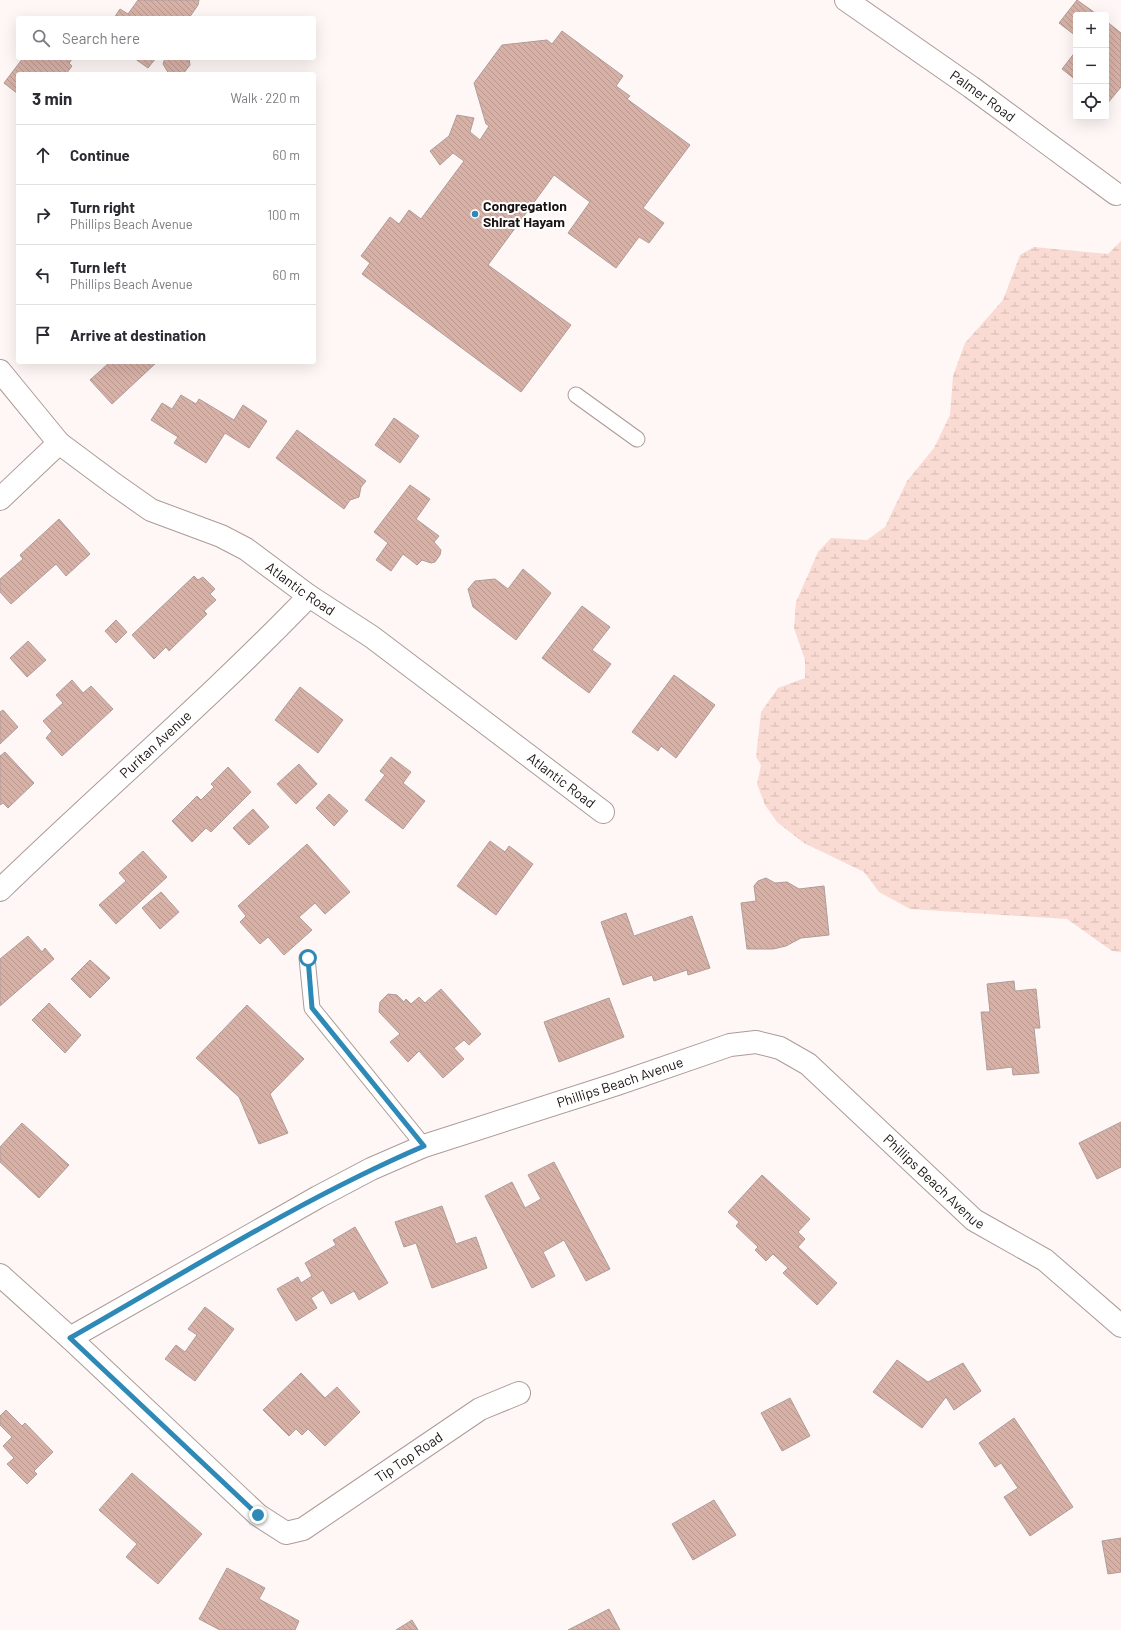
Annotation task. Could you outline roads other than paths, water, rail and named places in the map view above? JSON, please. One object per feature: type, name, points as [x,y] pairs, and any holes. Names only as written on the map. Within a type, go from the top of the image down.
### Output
[{"type":"street","name":"Palmer Road","points":[[846,0],[971,87],[1116,194]]},
{"type":"street","name":"Atlantic Road","points":[[0,371],[59,443],[152,510],[221,536],[246,549],[309,596],[372,637],[603,812]]},
{"type":"street","points":[[0,499],[59,443]]},
{"type":"street","name":"Puritan Avenue","points":[[0,890],[62,829],[263,644],[309,596]]},
{"type":"street","name":"Phillips Beach Avenue","points":[[70,1338],[318,1197],[371,1169],[424,1146],[602,1089],[730,1045],[756,1042],[780,1048],[808,1064],[841,1093],[869,1122],[974,1220],[1045,1260],[1121,1326]]},
{"type":"street","points":[[0,1275],[70,1338]]},
{"type":"street","name":"Tip Top Road","points":[[70,1338],[258,1515],[286,1533],[303,1528],[480,1408],[519,1393]]},
{"type":"lane","points":[[576,395],[637,439]]},
{"type":"lane","points":[[308,958],[312,1008],[424,1146]]},
{"type":"place","name":"Congregation Shirat Hayam","points":[[475,214]]}]
